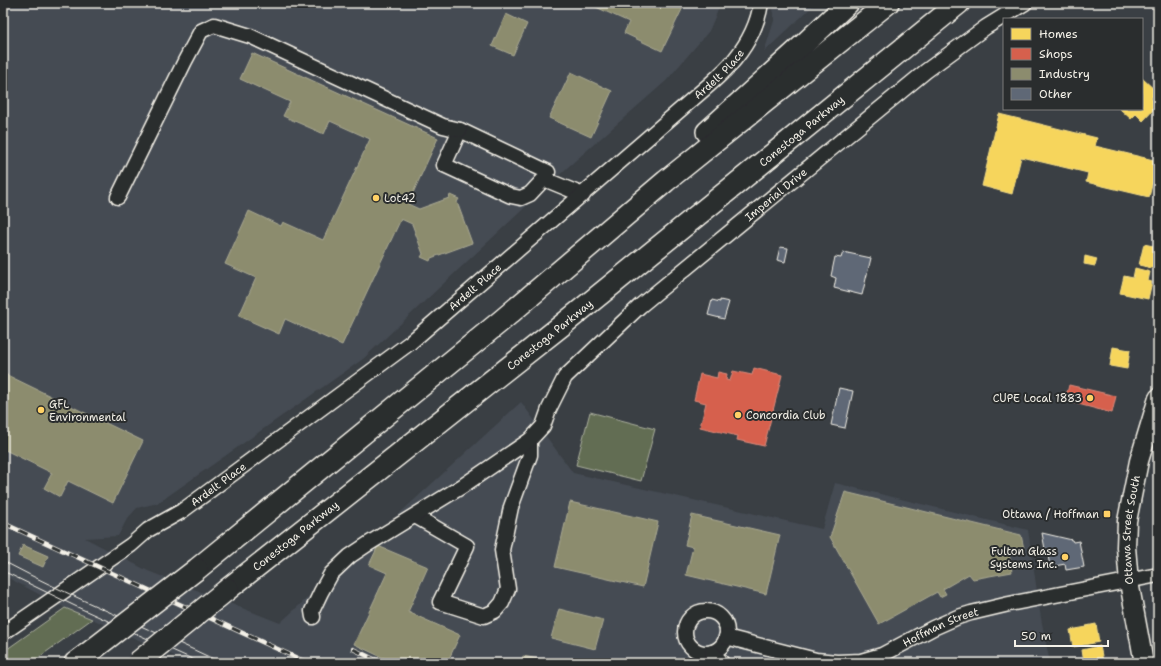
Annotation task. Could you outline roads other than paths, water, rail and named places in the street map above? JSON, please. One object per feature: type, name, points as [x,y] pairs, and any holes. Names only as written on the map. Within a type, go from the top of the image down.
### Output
[{"type":"highway","points":[[666,181],[680,155],[848,3]]},
{"type":"highway","points":[[81,658],[197,569],[495,326],[666,181],[888,3]]},
{"type":"highway","name":"Conestoga Parkway","points":[[137,663],[228,589],[561,326],[959,3]]},
{"type":"main road","name":"Ottawa Street South","points":[[1144,663],[1129,582],[1126,547],[1127,521],[1139,461],[1158,398]]},
{"type":"street","name":"Ardelt Place","points":[[3,633],[131,545],[148,530],[182,511],[411,342],[709,85],[735,59],[747,41],[755,24],[761,3]]},
{"type":"street","name":"Imperial Drive","points":[[313,617],[312,612],[331,574],[350,556],[462,487],[530,440],[543,426],[549,409],[565,377],[640,306],[926,71],[986,27],[1025,3]]},
{"type":"street","points":[[118,197],[201,31],[214,25],[250,36],[443,126],[460,130],[548,172],[544,179],[530,194],[521,198],[511,196],[444,164],[460,130]]},
{"type":"street","points":[[544,179],[583,195]]},
{"type":"street","points":[[415,516],[467,546],[440,602],[484,616],[495,611],[502,603],[508,589],[502,550],[511,507],[530,455],[530,440]]},
{"type":"street","name":"Hoffman Street","points":[[726,637],[793,659],[850,662],[871,659],[890,652],[946,622],[971,613],[1009,604],[1129,582],[1158,575]]},
{"type":"street","points":[[705,656],[723,643],[727,630],[721,618],[715,613],[709,611],[695,614],[690,619],[686,625],[686,639],[695,650],[705,656],[722,663]]},
{"type":"tram line","points":[[3,561],[84,601],[222,663]]},
{"type":"tram line","points":[[3,571],[75,606],[201,663]]},
{"type":"railway","points":[[3,523],[308,663]]},
{"type":"railway","points":[[353,649],[382,663]]},
{"type":"place","name":"Lot42","points":[[376,198]]},
{"type":"place","name":"CUPE Local 1883","points":[[1090,398]]},
{"type":"place","name":"GFL Environmental","points":[[41,410]]},
{"type":"place","name":"Concordia Club","points":[[738,415]]},
{"type":"place","name":"Ottawa / Hoffman","points":[[1107,514]]},
{"type":"place","name":"Fulton Glass Systems Inc.","points":[[1065,557]]}]
